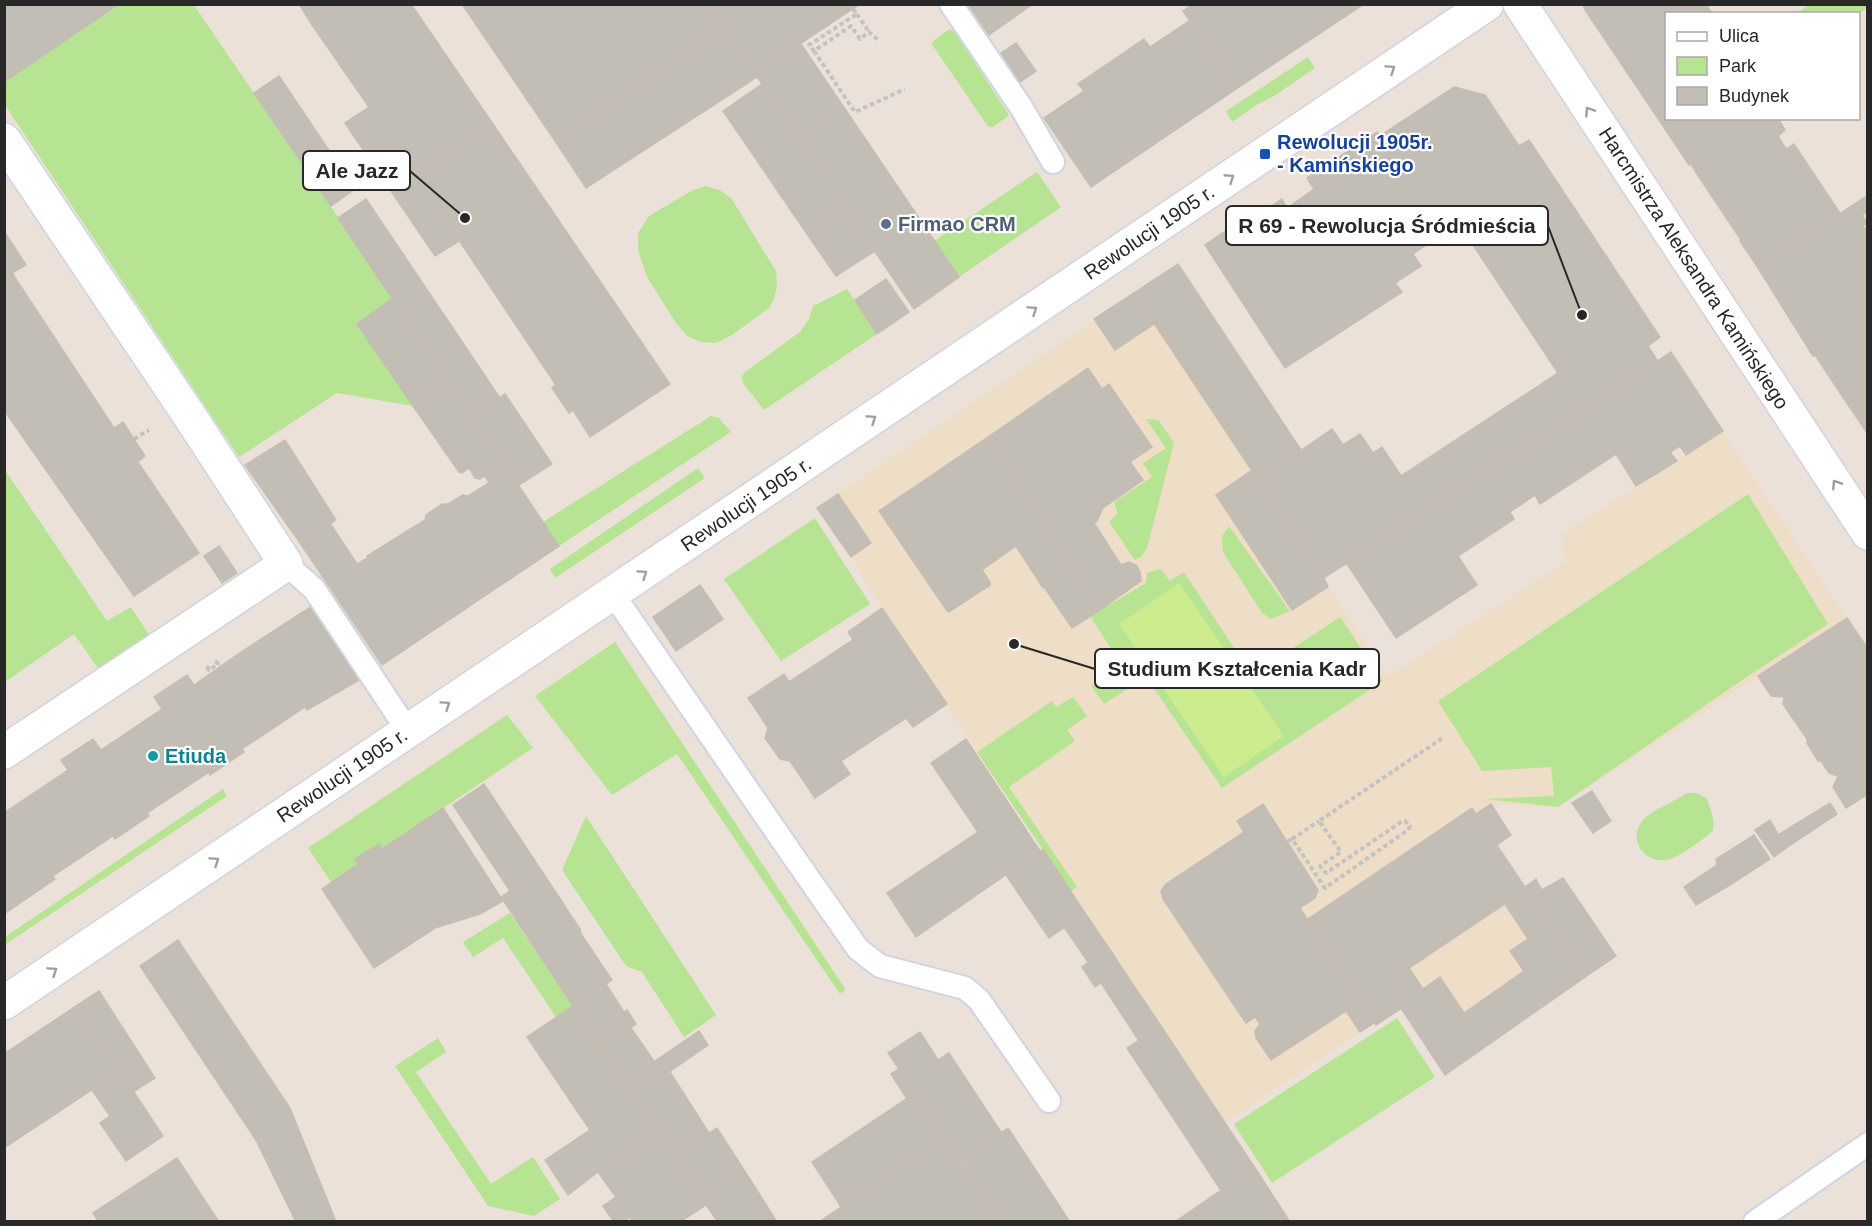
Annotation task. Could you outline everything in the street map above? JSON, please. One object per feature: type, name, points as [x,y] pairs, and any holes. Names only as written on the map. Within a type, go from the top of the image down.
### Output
[{"type":"street","name":"Rewolucji 1905 r.","points":[[4,1003],[1487,4]]},
{"type":"street","name":"Harcmistrza Aleksandra Kamińskiego","points":[[1520,4],[1868,533]]},
{"type":"street","points":[[4,140],[286,564],[4,752]]},
{"type":"lane","points":[[951,4],[1021,107],[1053,162]]},
{"type":"lane","points":[[286,564],[314,589],[408,730]]},
{"type":"lane","points":[[613,594],[858,949],[880,966],[965,988],[979,1000],[1049,1101]]},
{"type":"lane","points":[[1755,1221],[1868,1144]]},
{"type":"path","points":[[854,9],[878,40]]},
{"type":"path","points":[[857,14],[809,45],[855,112],[905,89]]},
{"type":"path","points":[[814,51],[851,26],[860,39],[870,32]]},
{"type":"path","points":[[135,439],[151,430]]},
{"type":"path","points":[[209,670],[218,664]]},
{"type":"path","points":[[1319,821],[1341,852],[1320,866],[1326,873],[1401,822],[1405,821],[1410,826],[1408,830],[1325,888],[1290,840],[1444,737]]},
{"type":"shaded area","points":[[1134,293],[1388,677],[1565,562],[1561,535],[1723,431],[1847,618],[1558,807],[1491,804],[1477,813],[1585,977],[1445,1075],[1400,1009],[1376,1025],[1374,1023],[1225,1123],[817,508]]},
{"type":"green space","points":[[119,5],[194,5],[393,298],[357,324],[413,406],[337,393],[239,457],[5,105],[4,82]]},
{"type":"green space","points":[[1809,5],[1867,5],[1867,8],[1860,13],[1798,12]]},
{"type":"green space","points":[[949,29],[954,31],[1009,115],[993,127],[987,125],[931,43]]},
{"type":"green space","points":[[1308,57],[1315,68],[1232,122],[1226,111]]},
{"type":"green space","points":[[1037,172],[1061,207],[959,277],[934,241]]},
{"type":"green space","points":[[705,186],[720,190],[731,198],[776,271],[777,286],[769,308],[732,335],[716,343],[701,342],[687,336],[676,323],[647,277],[638,250],[638,233],[649,216],[693,190]]},
{"type":"green space","points":[[847,289],[877,334],[764,410],[743,383],[744,373],[800,332],[809,319],[813,306]]},
{"type":"green space","points":[[711,416],[719,418],[731,432],[559,546],[543,522]]},
{"type":"green space","points":[[1146,419],[1158,420],[1174,443],[1147,548],[1141,557],[1135,560],[1109,522],[1118,513],[1114,502],[1152,477],[1143,463],[1166,448]]},
{"type":"green space","points":[[698,468],[705,478],[555,578],[550,569]]},
{"type":"green space","points":[[5,470],[107,621],[131,607],[149,635],[98,668],[74,634],[5,682]]},
{"type":"green space","points":[[1748,494],[1828,624],[1748,676],[1558,807],[1484,799],[1554,796],[1551,767],[1482,771],[1438,701]]},
{"type":"green space","points":[[815,518],[870,604],[781,661],[724,579]]},
{"type":"green space","points":[[1229,526],[1290,611],[1271,619],[1262,613],[1223,552],[1222,536]]},
{"type":"green space","points":[[1161,569],[1170,581],[1184,572],[1252,675],[1340,617],[1383,681],[1222,788],[1146,677],[1104,704],[1091,686],[1121,664],[1090,616],[1146,583],[1147,573]]},
{"type":"green space","points":[[1179,583],[1284,736],[1224,777],[1119,624]]},
{"type":"green space","points":[[615,642],[846,990],[840,994],[677,754],[612,795],[535,696]]},
{"type":"green space","points":[[1073,697],[1087,716],[1067,730],[1075,741],[1009,787],[1077,887],[1071,891],[977,752],[1052,701],[1056,707]]},
{"type":"green space","points":[[507,715],[533,748],[382,849],[378,844],[355,859],[358,864],[331,882],[308,848]]},
{"type":"green space","points":[[223,789],[227,796],[6,944],[5,937]]},
{"type":"green space","points":[[1687,793],[1696,793],[1706,798],[1712,814],[1713,831],[1670,859],[1653,859],[1646,855],[1641,850],[1637,836],[1638,828],[1643,820]]},
{"type":"green space","points":[[586,816],[716,1015],[684,1037],[642,972],[626,966],[562,870]]},
{"type":"green space","points":[[510,913],[573,1006],[556,1017],[503,938],[473,957],[463,942]]},
{"type":"green space","points":[[1397,1018],[1435,1077],[1272,1183],[1234,1124]]},
{"type":"green space","points":[[438,1038],[446,1052],[416,1072],[491,1184],[533,1157],[560,1199],[534,1216],[488,1206],[395,1066]]},
{"type":"building","points":[[4,4],[119,4],[4,82]]},
{"type":"building","points":[[299,4],[343,4],[312,25]]},
{"type":"building","points":[[343,4],[411,4],[493,124],[414,174],[396,147],[372,163],[345,123],[369,107],[312,25]]},
{"type":"building","points":[[462,4],[708,4],[725,30],[555,141]]},
{"type":"building","points":[[708,4],[860,4],[755,74]]},
{"type":"building","points":[[968,4],[1029,4],[1030,6],[989,35]]},
{"type":"building","points":[[1193,4],[1360,4],[1361,6],[1236,89],[1183,11]]},
{"type":"building","points":[[1583,4],[1706,4],[1711,12],[1665,12],[1665,120],[1697,120],[1671,138]]},
{"type":"building","points":[[1189,21],[1236,89],[1091,187],[1044,118],[1084,91],[1078,84],[1144,39],[1150,47]]},
{"type":"building","points":[[725,30],[757,77],[586,188],[555,141]]},
{"type":"building","points":[[1016,43],[1036,71],[1020,82],[1001,53]]},
{"type":"building","points":[[801,44],[843,106],[797,137],[755,74]]},
{"type":"building","points":[[279,76],[355,189],[331,206],[254,93]]},
{"type":"building","points":[[762,84],[845,207],[807,234],[723,111]]},
{"type":"building","points":[[1454,87],[1485,95],[1519,146],[1529,140],[1660,337],[1648,346],[1657,360],[1324,578],[1258,480],[1332,429],[1343,445],[1360,434],[1373,453],[1382,447],[1401,476],[1558,373],[1465,233],[1446,246],[1440,236],[1413,254],[1421,266],[1395,283],[1402,292],[1285,368],[1205,245],[1243,219],[1246,223],[1282,199],[1287,208],[1314,189],[1307,178],[1377,132],[1380,136]]},
{"type":"building","points":[[843,106],[959,277],[914,309],[797,137]]},
{"type":"building","points":[[1697,120],[1779,120],[1785,130],[1778,136],[1786,149],[1794,144],[1840,213],[1758,268],[1691,164],[1689,165],[1671,138]]},
{"type":"building","points":[[493,124],[670,384],[590,437],[573,410],[569,413],[552,388],[556,385],[446,221],[450,219],[418,172]]},
{"type":"building","points":[[396,147],[414,174],[418,172],[450,219],[446,221],[459,241],[435,256],[372,163]]},
{"type":"building","points":[[1865,197],[1868,201],[1868,212],[1862,215],[1867,223],[1863,226],[1868,232],[1868,382],[1844,399],[1815,355],[1813,356],[1758,268]]},
{"type":"building","points":[[366,199],[500,398],[472,417],[338,218]]},
{"type":"building","points":[[845,207],[875,251],[836,276],[807,234]]},
{"type":"building","points":[[4,231],[26,265],[12,273],[114,428],[123,422],[145,456],[138,462],[199,553],[134,596],[4,410]]},
{"type":"building","points":[[1178,264],[1301,450],[1258,480],[1134,293]]},
{"type":"building","points":[[886,279],[909,312],[877,334],[855,300]]},
{"type":"building","points":[[1134,293],[1154,324],[1115,350],[1094,319]]},
{"type":"building","points":[[393,298],[449,381],[413,406],[357,324]]},
{"type":"building","points":[[1671,352],[1723,431],[1686,455],[1680,446],[1670,452],[1677,461],[1636,486],[1616,454],[1540,504],[1535,495],[1510,512],[1514,519],[1458,556],[1477,585],[1396,638],[1347,564]]},
{"type":"building","points":[[1088,368],[1102,389],[1109,384],[1152,447],[1130,462],[1143,480],[1103,508],[1094,523],[1121,565],[1129,562],[1136,565],[1141,581],[1100,610],[988,437]]},
{"type":"building","points":[[449,381],[559,546],[382,665],[300,543],[330,523],[357,564],[425,520],[426,515],[442,504],[448,504],[463,495],[468,496],[489,483],[485,476],[480,479],[475,478],[469,468],[462,473],[459,472],[413,406]]},
{"type":"building","points":[[1868,382],[1868,434],[1844,399]]},
{"type":"building","points":[[505,394],[552,464],[519,485],[472,417]]},
{"type":"building","points":[[988,437],[1073,568],[1043,588],[1016,546],[982,570],[990,585],[949,612],[879,511]]},
{"type":"building","points":[[285,440],[336,520],[300,543],[245,465]]},
{"type":"building","points":[[1252,470],[1328,587],[1292,610],[1216,495]]},
{"type":"building","points":[[838,494],[871,543],[851,557],[817,508]]},
{"type":"building","points":[[219,546],[237,573],[222,583],[204,556]]},
{"type":"building","points":[[1073,568],[1100,610],[1072,628],[1044,587]]},
{"type":"building","points":[[700,585],[723,619],[676,651],[653,617]]},
{"type":"building","name":"Etiuda","points":[[312,606],[361,679],[307,710],[305,707],[242,749],[244,752],[210,775],[209,772],[147,813],[149,816],[115,839],[113,836],[53,876],[55,879],[4,914],[4,813],[68,770],[61,760],[93,739],[101,750],[162,709],[154,697],[187,675],[194,685]]},
{"type":"building","points":[[882,608],[947,704],[913,727],[906,718],[841,761],[850,774],[815,798],[790,761],[780,759],[765,738],[768,728],[748,698],[784,674],[789,682],[853,640],[848,632]]},
{"type":"building","points":[[1847,618],[1868,649],[1868,794],[1846,808],[1833,787],[1838,776],[1829,773],[1821,761],[1818,761],[1807,739],[1783,704],[1784,697],[1771,696],[1758,676]]},
{"type":"building","points":[[966,739],[1040,851],[916,937],[887,893],[978,832],[931,763]]},
{"type":"building","points":[[484,784],[541,870],[510,891],[453,805]]},
{"type":"building","points":[[1592,791],[1611,821],[1593,833],[1572,803]]},
{"type":"building","points":[[1830,803],[1837,814],[1786,848],[1778,835]]},
{"type":"building","points":[[1263,804],[1318,890],[1315,898],[1300,908],[1374,1023],[1360,1032],[1346,1011],[1271,1060],[1256,1038],[1255,1031],[1260,1024],[1255,1017],[1246,1023],[1163,899],[1161,891],[1166,884],[1244,832],[1237,821]]},
{"type":"building","points":[[1491,804],[1511,835],[1497,845],[1476,814]]},
{"type":"building","points":[[443,808],[503,901],[480,914],[435,928],[374,968],[322,889],[358,864],[355,859],[379,844],[382,849]]},
{"type":"building","points":[[1472,808],[1551,926],[1530,942],[1505,904],[1390,981],[1408,1004],[1376,1025],[1308,919]]},
{"type":"building","points":[[1770,820],[1786,848],[1774,857],[1755,830]]},
{"type":"building","points":[[1754,835],[1770,859],[1730,885],[1717,865],[1716,859]]},
{"type":"building","points":[[1043,849],[1085,913],[1049,938],[1006,875]]},
{"type":"building","points":[[1717,865],[1730,885],[1696,905],[1684,887]]},
{"type":"building","points":[[541,870],[612,980],[573,1006],[501,897]]},
{"type":"building","points":[[1563,878],[1616,956],[1585,977],[1525,887],[1536,879],[1542,890]]},
{"type":"building","points":[[1085,913],[1109,948],[1088,962],[1064,927]]},
{"type":"building","points":[[1551,926],[1585,977],[1445,1075],[1401,1008],[1408,1004],[1390,981],[1409,968],[1423,989],[1440,977],[1464,1013],[1524,971],[1510,951],[1528,939],[1530,942]]},
{"type":"building","points":[[178,940],[290,1108],[335,1219],[328,1222],[296,1222],[256,1140],[140,966]]},
{"type":"building","points":[[1109,948],[1122,968],[1095,987],[1082,967]]},
{"type":"building","points":[[1122,968],[1161,1026],[1139,1041],[1101,983]]},
{"type":"building","points":[[606,984],[624,1012],[591,1034],[573,1006]]},
{"type":"building","points":[[99,991],[155,1078],[133,1092],[76,1006]]},
{"type":"building","points":[[76,1006],[120,1071],[7,1146],[4,1143],[4,1054]]},
{"type":"building","points":[[573,1006],[659,1133],[598,1172],[568,1195],[545,1160],[590,1130],[527,1037]]},
{"type":"building","points":[[627,1010],[636,1024],[601,1049],[591,1034]]},
{"type":"building","points":[[1161,1026],[1257,1171],[1222,1192],[1127,1048]]},
{"type":"building","points":[[631,1028],[654,1061],[623,1083],[601,1049]]},
{"type":"building","points":[[699,1031],[708,1045],[633,1097],[623,1083]]},
{"type":"building","points":[[920,1032],[938,1060],[949,1053],[1001,1132],[961,1160],[888,1053]]},
{"type":"building","points":[[899,1069],[915,1093],[907,1099],[891,1074]]},
{"type":"building","points":[[120,1071],[163,1136],[126,1161],[100,1123],[110,1116],[92,1090]]},
{"type":"building","points":[[670,1072],[709,1133],[674,1155],[637,1099],[633,1097]]},
{"type":"building","points":[[915,1093],[945,1138],[841,1207],[812,1162]]},
{"type":"building","points":[[717,1128],[744,1170],[701,1197],[674,1155]]},
{"type":"building","points":[[1008,1128],[1070,1222],[1002,1222],[961,1160]]},
{"type":"building","points":[[659,1133],[706,1205],[680,1222],[633,1222],[630,1217],[623,1222],[614,1222],[603,1206],[616,1197],[598,1172]]},
{"type":"building","points":[[945,1138],[1002,1222],[819,1222],[841,1207]]},
{"type":"building","points":[[177,1158],[219,1222],[99,1222],[93,1213]]},
{"type":"building","points":[[744,1170],[777,1222],[718,1222],[706,1205],[701,1197]]},
{"type":"building","points":[[1257,1171],[1290,1222],[1175,1222],[1221,1190],[1222,1192]]},
{"type":"place","name":"Rewolucji 1905r. - Kamińskiego","points":[[1265,154]]},
{"type":"place","name":"Ale Jazz","points":[[465,218]]},
{"type":"place","name":"Firmao CRM","points":[[886,224]]},
{"type":"place","name":"R 69 - Rewolucja Śródmieścia","points":[[1582,315]]},
{"type":"place","name":"Studium Kształcenia Kadr","points":[[1014,644]]},
{"type":"place","name":"Etiuda","points":[[153,756]]}]
